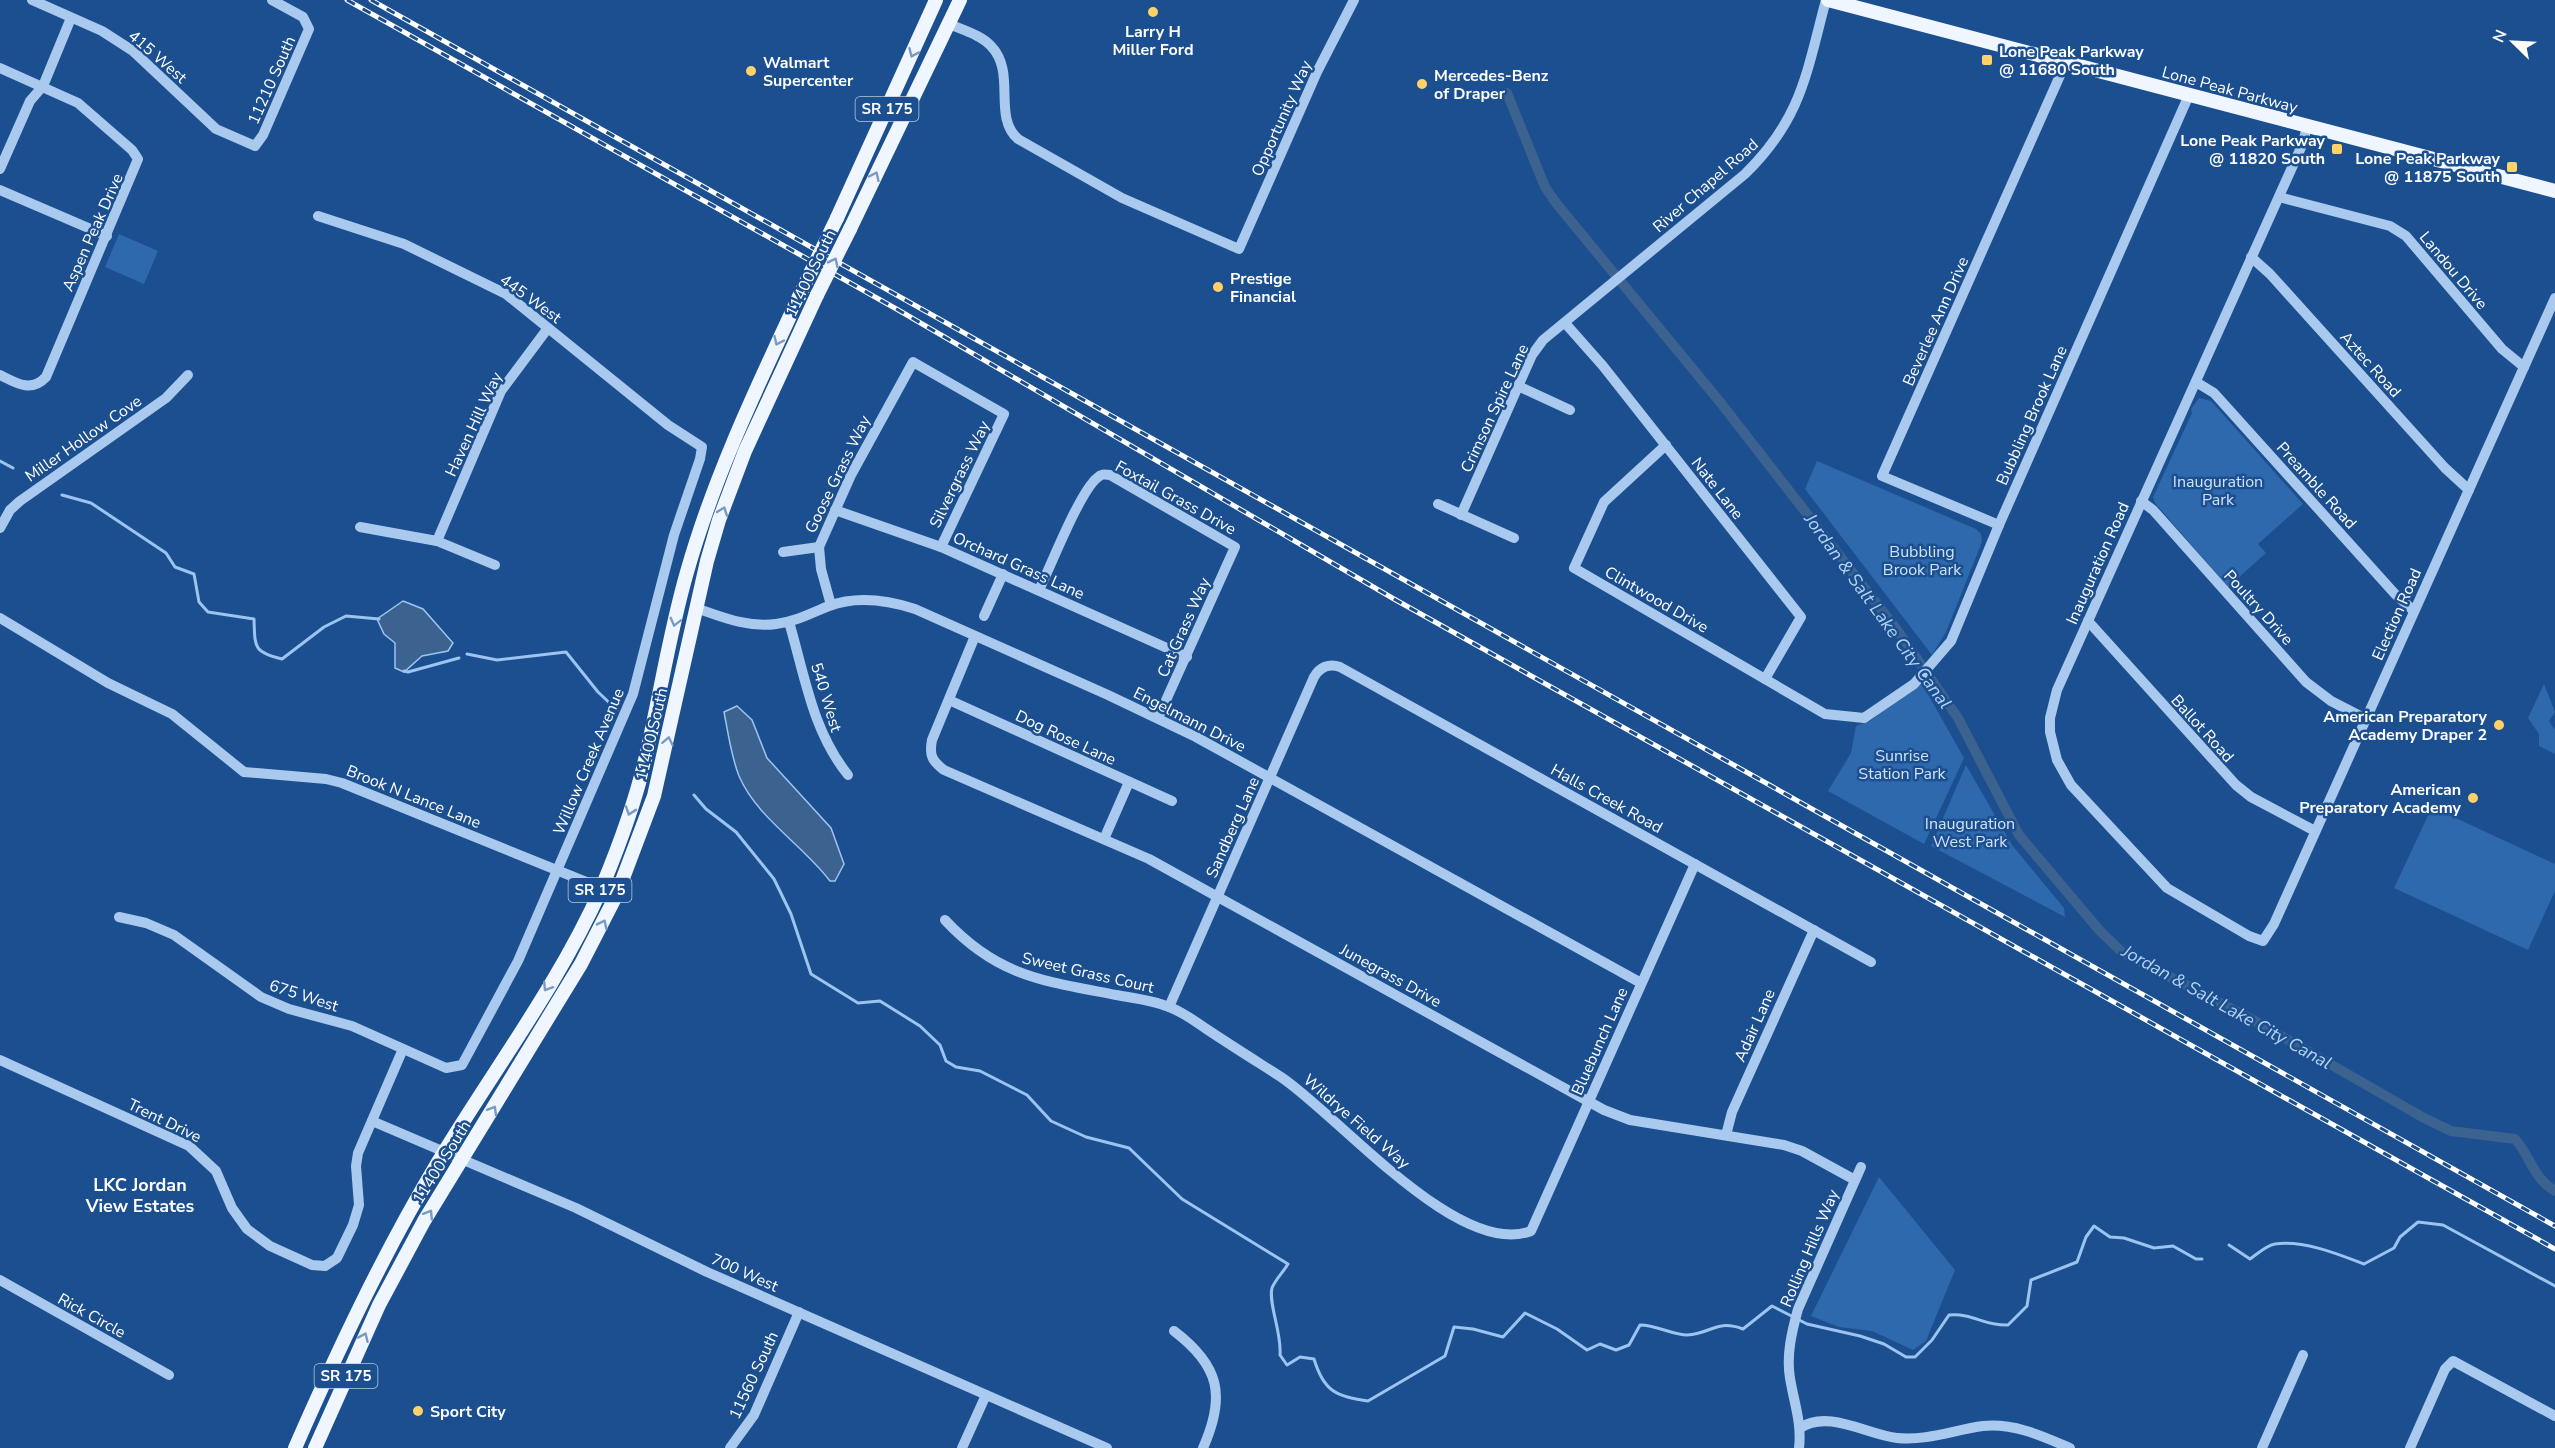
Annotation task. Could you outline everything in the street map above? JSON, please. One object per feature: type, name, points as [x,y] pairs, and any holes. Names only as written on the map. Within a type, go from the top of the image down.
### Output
[{"type":"main road","name":"11400 South","points":[[295,1448],[345,1335],[388,1250],[444,1152],[559,969],[601,888],[634,803],[681,596],[706,507],[724,460],[936,0]]},
{"type":"main road","name":"11400 South","points":[[315,1448],[378,1305],[424,1221],[581,964],[621,886],[654,796],[707,561],[737,471],[817,295],[960,0]]},
{"type":"main road","name":"Lone Peak Parkway","points":[[1827,0],[2555,191]]},
{"type":"main road","points":[[696,608],[689,598],[706,533],[706,507]]},
{"type":"street","name":"415 West","points":[[32,0],[50,4],[71,18],[102,31],[133,51],[216,129],[255,146]]},
{"type":"street","name":"11210 South","points":[[255,146],[263,135],[308,34],[308,24],[303,17],[272,0]]},
{"type":"street","name":"Opportunity Way","points":[[950,24],[981,39],[997,54],[1005,77],[1006,120],[1018,140],[1122,198],[1239,249],[1317,72],[1354,0]]},
{"type":"street","name":"River Chapel Road","points":[[1565,323],[1745,174],[1769,151],[1791,117],[1801,94],[1827,0]]},
{"type":"street","points":[[0,169],[30,101],[43,86],[71,18]]},
{"type":"street","name":"Beverlee Ann Drive","points":[[1999,525],[1882,476],[2066,62]]},
{"type":"street","points":[[0,68],[43,86]]},
{"type":"street","name":"Aspen Peak Drive","points":[[0,375],[30,387],[39,384],[46,377],[138,159],[132,150],[78,103],[43,86]]},
{"type":"street","name":"Bubbling Brook Lane","points":[[1864,718],[1914,684],[1951,641],[1999,525],[2189,95]]},
{"type":"street","name":"Inauguration Road","points":[[2263,941],[2249,936],[2167,888],[2071,785],[2060,766],[2050,732],[2052,703],[2303,144],[2307,126]]},
{"type":"street","points":[[0,190],[107,236]]},
{"type":"street","name":"Landou Drive","points":[[2279,197],[2390,226],[2406,236],[2502,349],[2524,367]]},
{"type":"street","name":"445 West","points":[[318,216],[404,244],[506,294],[668,425],[702,447]]},
{"type":"street","name":"Aztec Road","points":[[2252,257],[2270,274],[2445,468],[2469,490]]},
{"type":"street","name":"Election Road","points":[[2263,941],[2274,924],[2555,298]]},
{"type":"street","name":"Crimson Spire Lane","points":[[1461,515],[1532,355],[1543,340],[1565,323]]},
{"type":"street","name":"Nate Lane","points":[[1565,323],[1666,445],[1801,617],[1765,679]]},
{"type":"street","name":"Haven Hill Way","points":[[437,541],[501,391],[548,328]]},
{"type":"street","name":"Silvergrass Way","points":[[913,362],[1004,414],[941,547]]},
{"type":"street","name":"Goose Grass Way","points":[[831,605],[821,569],[819,547],[871,436],[913,362]]},
{"type":"street","name":"Miller Hollow Cove","points":[[0,528],[10,510],[20,501],[166,398],[188,375]]},
{"type":"street","name":"Preamble Road","points":[[2196,382],[2214,393],[2395,594],[2414,611]]},
{"type":"street","points":[[1518,386],[1570,410]]},
{"type":"street","name":"Clintwood Drive","points":[[1666,445],[1604,502],[1574,568],[1825,714],[1864,718]]},
{"type":"street","name":"Willow Creek Avenue","points":[[457,1068],[470,1056],[499,1000],[558,870],[633,694],[666,563],[702,447]]},
{"type":"street","name":"Foxtail Grass Drive","points":[[1039,590],[1078,508],[1095,479],[1101,474],[1110,475],[1235,547]]},
{"type":"street","name":"Poultry Drive","points":[[2141,501],[2153,510],[2307,682],[2331,701],[2366,719]]},
{"type":"street","points":[[1438,504],[1514,538]]},
{"type":"street","name":"Orchard Grass Lane","points":[[835,510],[941,547],[1187,657]]},
{"type":"street","points":[[360,527],[437,541],[495,565]]},
{"type":"street","points":[[783,552],[819,547]]},
{"type":"street","name":"Cat Grass Way","points":[[1158,718],[1235,547]]},
{"type":"street","points":[[984,616],[1003,574]]},
{"type":"street","name":"Engelmann Drive","points":[[696,608],[743,623],[765,625],[789,621],[831,605],[865,600],[888,602],[915,609],[1158,718],[1641,983]]},
{"type":"street","name":"Brook N Lance Lane","points":[[0,618],[118,688],[172,714],[244,772],[334,781],[601,888]]},
{"type":"street","name":"540 West","points":[[789,621],[818,724],[827,746],[848,775]]},
{"type":"street","name":"Ballot Road","points":[[2088,621],[2236,785],[2251,797],[2315,831]]},
{"type":"street","points":[[949,700],[975,636]]},
{"type":"street","name":"Sandberg Lane","points":[[1169,1006],[1317,673],[1327,665]]},
{"type":"street","name":"Halls Creek Road","points":[[1327,665],[1340,667],[1871,962]]},
{"type":"street","name":"Junegrass Drive","points":[[949,700],[932,740],[930,753],[933,762],[944,770],[1149,859],[1588,1102],[1630,1120],[1793,1148],[1855,1180]]},
{"type":"street","name":"Dog Rose Lane","points":[[949,700],[1172,801]]},
{"type":"street","points":[[1104,839],[1129,782]]},
{"type":"street","name":"Bluebunch Lane","points":[[1532,1231],[1695,864]]},
{"type":"street","name":"675 West","points":[[119,917],[146,923],[181,939],[261,997],[289,1009],[352,1026],[447,1068],[457,1068]]},
{"type":"street","name":"Sweet Grass Court","points":[[945,920],[977,951],[1015,972],[1047,982],[1169,1006]]},
{"type":"street","name":"Adair Lane","points":[[1726,1135],[1732,1112],[1814,930]]},
{"type":"street","name":"Wildrye Field Way","points":[[1169,1006],[1297,1088],[1416,1193],[1470,1225],[1499,1235],[1522,1235],[1532,1231]]},
{"type":"street","name":"Trent Drive","points":[[0,1061],[189,1146],[216,1171],[232,1208],[247,1228],[270,1246],[318,1266],[331,1263],[337,1258],[356,1216],[359,1205],[358,1153],[403,1049]]},
{"type":"street","name":"700 West","points":[[372,1121],[604,1220],[705,1271],[1107,1448]]},
{"type":"street","name":"Rolling Hills Way","points":[[1799,1448],[1800,1428],[1789,1364],[1790,1342],[1798,1309],[1861,1167]]},
{"type":"street","name":"Rick Circle","points":[[0,1280],[169,1375]]},
{"type":"street","name":"11560 South","points":[[730,1448],[754,1414],[799,1312]]},
{"type":"street","points":[[1174,1331],[1200,1353],[1214,1379],[1217,1398],[1215,1416],[1203,1448]]},
{"type":"street","points":[[2262,1448],[2303,1355]]},
{"type":"street","points":[[2410,1448],[2445,1369],[2453,1361],[2555,1416]]},
{"type":"street","points":[[962,1448],[986,1395]]},
{"type":"street","points":[[1800,1428],[1810,1423],[1836,1423],[1889,1437],[1912,1439],[1983,1426],[2005,1426],[2030,1431],[2070,1448]]},
{"type":"green space","points":[[119,234],[158,251],[144,284],[105,267]]},
{"type":"green space","name":"Inauguration Park","points":[[2199,398],[2211,401],[2303,504],[2258,544],[2266,553],[2228,587],[2155,503],[2153,497],[2192,413],[2191,409]]},
{"type":"green space","name":"Bubbling Brook Park","points":[[1817,461],[1976,529],[1981,534],[1982,542],[1946,632],[1932,655],[1805,489]]},
{"type":"green space","name":"Sunrise Station Park","points":[[1921,682],[1964,758],[1924,844],[1828,791],[1851,753],[1856,726],[1870,721]]},
{"type":"green space","points":[[2544,684],[2555,712],[2549,721],[2555,730],[2555,754],[2539,746],[2539,734],[2528,718]]},
{"type":"green space","name":"Inauguration West Park","points":[[1966,765],[2012,845],[2064,908],[2065,917],[1931,846]]},
{"type":"green space","points":[[2432,807],[2555,864],[2555,891],[2528,950],[2394,888]]},
{"type":"green space","points":[[1879,1177],[1955,1270],[1926,1341],[1913,1350],[1872,1331],[1839,1327],[1811,1316]]},
{"type":"shaded area","points":[[403,601],[423,609],[453,643],[448,651],[422,656],[404,672],[395,668],[395,643],[384,634],[377,619]]},
{"type":"shaded area","points":[[737,706],[752,720],[767,758],[831,828],[844,864],[835,881],[830,881],[757,805],[747,791],[734,760],[724,712]]},
{"type":"waterway","name":"Jordan & Salt Lake City Canal","points":[[1507,93],[1545,187],[1556,203],[1720,402],[1895,627],[1958,718],[2019,835],[2100,931],[2122,952],[2255,1021],[2424,1118],[2451,1131],[2515,1139],[2537,1174],[2555,1191]]},
{"type":"waterway","points":[[0,461],[13,468]]},
{"type":"waterway","points":[[62,495],[91,503],[166,553],[175,567],[194,574],[199,602],[208,612],[254,619],[256,642],[261,651],[266,654],[282,659],[324,627],[346,616],[379,619]]},
{"type":"waterway","points":[[467,654],[497,660],[566,652],[598,692],[617,710]]},
{"type":"waterway","points":[[404,671],[408,672],[459,658]]},
{"type":"waterway","points":[[694,795],[706,809],[736,832],[774,879],[791,914],[811,974],[858,1003],[880,1001],[920,1026],[940,1045],[946,1061],[956,1067],[980,1071],[1027,1095],[1051,1121],[1086,1137],[1129,1148],[1182,1199],[1288,1264],[1273,1285],[1271,1294],[1280,1355],[1287,1365],[1300,1357],[1314,1359],[1327,1385],[1347,1397],[1368,1401],[1445,1356],[1454,1327],[1473,1329],[1503,1337],[1525,1313],[1557,1329],[1587,1350],[1600,1344],[1616,1350],[1629,1345],[1640,1325],[1687,1335],[1720,1326],[1734,1326],[1743,1329],[1772,1306],[1807,1324],[1860,1336],[1884,1344],[1906,1357],[1915,1357],[1932,1340],[1949,1315],[2008,1325],[2027,1306],[2031,1280],[2077,1262],[2086,1237],[2094,1226],[2110,1237],[2124,1238],[2154,1248],[2173,1246],[2196,1259],[2202,1259]]},
{"type":"waterway","points":[[2229,1245],[2250,1259],[2269,1246],[2286,1243],[2321,1249],[2364,1264],[2394,1248],[2400,1237],[2418,1222],[2443,1225],[2555,1286]]},
{"type":"railway","points":[[347,0],[900,311],[1394,599],[2555,1249]]},
{"type":"railway","points":[[371,0],[2555,1226]]},
{"type":"place","name":"Larry H Miller Ford","points":[[1153,12]]},
{"type":"place","name":"Lone Peak Parkway @ 11680 South","points":[[1987,60]]},
{"type":"place","name":"Walmart Supercenter","points":[[751,71]]},
{"type":"place","name":"Mercedes-Benz of Draper","points":[[1422,84]]},
{"type":"place","name":"Lone Peak Parkway @ 11820 South","points":[[2337,149]]},
{"type":"place","name":"Lone Peak Parkway @ 11875 South","points":[[2512,167]]},
{"type":"place","name":"Prestige Financial","points":[[1218,287]]},
{"type":"place","name":"American Preparatory Academy Draper 2","points":[[2499,725]]},
{"type":"place","name":"American Preparatory Academy","points":[[2473,798]]},
{"type":"place","name":"Sport City","points":[[418,1411]]},
{"type":"district","name":"LKC Jordan View Estates","points":[[140,1195]]}]
